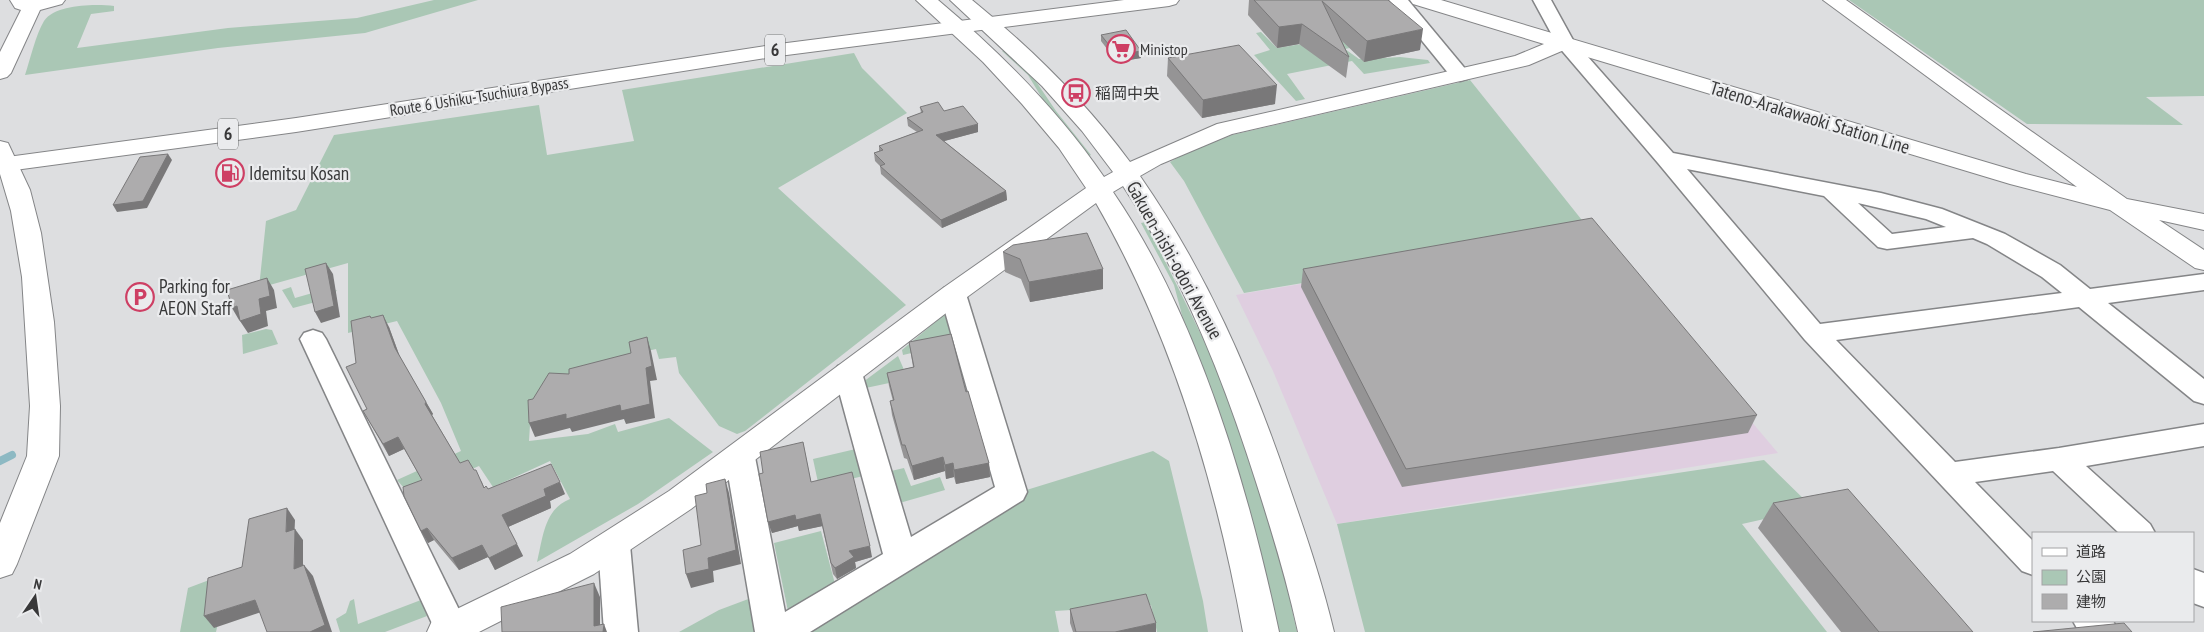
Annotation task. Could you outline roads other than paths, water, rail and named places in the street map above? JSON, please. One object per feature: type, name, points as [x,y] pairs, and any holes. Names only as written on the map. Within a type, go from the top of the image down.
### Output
[{"type":"main road","points":[[0,73],[26,2],[56,0]]},
{"type":"main road","name":"Gakuen-nishi-odori Avenue","points":[[926,0],[958,27],[1030,99],[1084,166],[1117,218],[1167,313],[1200,402],[1246,558],[1261,632]]},
{"type":"main road","name":"Gakuen-nishi-odori Avenue","points":[[960,0],[1068,100],[1127,173],[1194,287],[1225,350],[1254,426],[1295,551],[1316,632]]},
{"type":"main road","name":"6","points":[[958,27],[1169,0]]},
{"type":"main road","name":"Tateno-Arakawaoki Station Line","points":[[1420,0],[2009,176],[2117,204],[2204,222]]},
{"type":"main road","points":[[1833,0],[2117,204],[2204,262]]},
{"type":"main road","name":"Route 6 Ushiku-Tsuchiura Bypass","points":[[3,159],[305,123],[779,50],[958,27]]},
{"type":"main road","points":[[449,631],[566,573],[614,545],[740,456],[953,294],[1099,190],[1153,158],[1225,128],[1522,62],[1565,42]]},
{"type":"main road","points":[[0,564],[43,456],[44,441],[44,364],[33,248],[15,178],[3,159]]},
{"type":"street","points":[[1398,0],[1460,75]]},
{"type":"street","points":[[1542,0],[1565,42],[1666,158],[1814,334],[2032,561]]},
{"type":"street","points":[[1666,158],[1831,189],[1908,207],[1977,230],[2031,258],[2087,298],[2204,394]]},
{"type":"street","points":[[1831,189],[1887,242],[1977,230]]},
{"type":"street","points":[[1814,334],[2204,282]]},
{"type":"street","points":[[781,632],[1012,492],[953,294]]},
{"type":"street","points":[[314,339],[449,631]]},
{"type":"street","points":[[848,374],[901,559]]},
{"type":"street","points":[[1947,474],[2060,459],[2204,435]]},
{"type":"street","points":[[740,456],[772,632]]},
{"type":"street","points":[[2060,459],[2138,532]]},
{"type":"street","points":[[614,545],[621,632]]},
{"type":"street","points":[[2194,584],[2204,594]]},
{"type":"street","points":[[2091,622],[2102,632]]},
{"type":"waterway","points":[[0,461],[12,455]]},
{"type":"place","name":"Ministop","points":[[1121,49]]},
{"type":"place","name":"稲岡中央","points":[[1076,93]]},
{"type":"place","name":"Idemitsu Kosan","points":[[230,173]]},
{"type":"place","name":"Parking for AEON Staff","points":[[140,297]]}]
